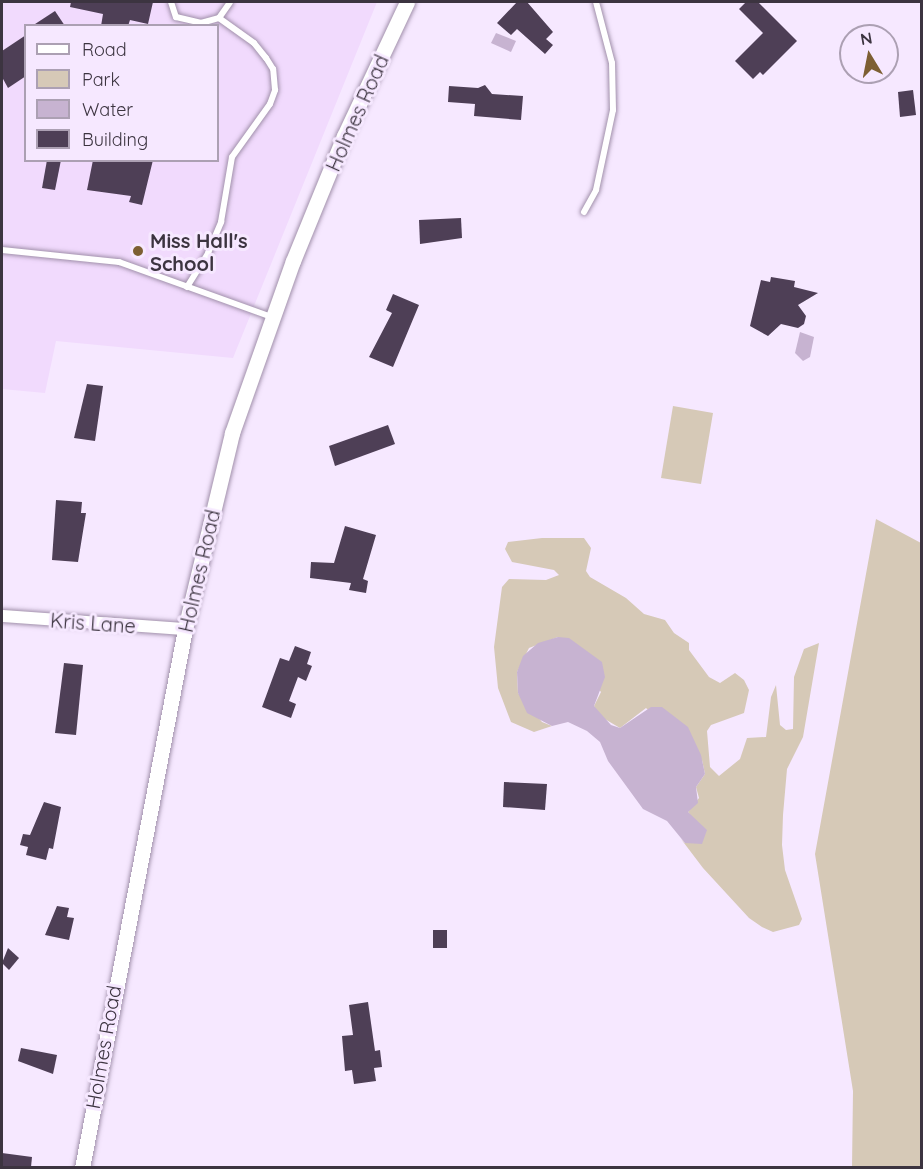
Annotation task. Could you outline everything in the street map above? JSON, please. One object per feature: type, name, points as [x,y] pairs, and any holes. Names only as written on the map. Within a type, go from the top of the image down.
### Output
[{"type":"street","name":"Holmes Road","points":[[82,1167],[185,630],[237,414],[344,136],[407,2]]},
{"type":"street","name":"Kris Lane","points":[[2,616],[185,630]]},
{"type":"lane","points":[[171,2],[176,17],[183,21],[201,23],[219,18],[230,2]]},
{"type":"lane","points":[[584,212],[596,190],[613,110],[612,63],[596,2]]},
{"type":"lane","points":[[187,287],[208,253],[221,222],[232,157],[270,104],[275,90],[273,69],[266,57],[254,43],[219,18]]},
{"type":"lane","points":[[2,250],[119,262],[273,318]]},
{"type":"shaded area","name":"Miss Hall's School","points":[[2,2],[377,2],[233,358],[56,341],[45,393],[2,389]]},
{"type":"green space","points":[[673,406],[713,413],[701,484],[661,478]]},
{"type":"green space","points":[[876,519],[921,543],[921,1167],[852,1167],[853,1091],[815,854]]},
{"type":"green space","points":[[542,538],[584,538],[591,548],[586,571],[590,577],[626,598],[644,614],[665,620],[674,633],[689,643],[689,650],[709,677],[720,683],[735,673],[744,680],[749,690],[744,713],[711,725],[707,731],[710,767],[719,776],[740,759],[747,738],[766,737],[771,697],[776,685],[780,725],[786,730],[793,729],[794,677],[804,649],[819,643],[803,737],[787,769],[783,815],[782,845],[785,870],[802,919],[799,925],[773,932],[762,927],[749,918],[703,868],[681,839],[685,843],[698,825],[688,812],[699,798],[696,787],[705,774],[702,760],[646,708],[620,728],[598,715],[594,706],[601,692],[558,637],[529,648],[517,672],[518,693],[542,722],[552,726],[534,732],[511,722],[498,688],[494,647],[502,587],[509,579],[546,580],[559,575],[554,570],[512,562],[505,549],[508,542]]},
{"type":"water","points":[[496,33],[516,41],[511,52],[491,43]]},
{"type":"water","points":[[800,332],[814,337],[810,357],[803,361],[795,353]]},
{"type":"water","points":[[558,637],[569,638],[602,662],[605,677],[594,706],[611,725],[620,728],[651,707],[662,707],[688,727],[701,755],[705,774],[696,787],[698,803],[688,812],[707,830],[702,844],[685,843],[667,821],[643,809],[608,761],[600,742],[587,731],[568,722],[552,726],[527,713],[518,693],[517,672],[523,656],[538,643]]},
{"type":"building","points":[[71,2],[153,2],[148,24],[130,20],[129,24],[101,24],[103,14],[70,7]]},
{"type":"building","points":[[517,2],[527,2],[553,32],[546,39],[553,45],[545,54],[517,29],[511,35],[497,23]]},
{"type":"building","points":[[746,2],[758,2],[797,41],[763,75],[760,72],[753,79],[735,61],[763,33],[739,9]]},
{"type":"building","points":[[55,11],[64,24],[35,24]]},
{"type":"building","points":[[24,36],[24,77],[8,88],[2,77],[2,51]]},
{"type":"building","points":[[485,85],[492,94],[523,96],[521,120],[474,116],[475,104],[448,102],[449,86],[478,88]]},
{"type":"building","points":[[913,90],[916,115],[900,117],[898,92]]},
{"type":"building","points":[[47,162],[61,162],[55,190],[42,188]]},
{"type":"building","points":[[93,162],[153,162],[142,205],[129,202],[131,196],[87,190]]},
{"type":"building","points":[[461,218],[462,238],[420,244],[419,220]]},
{"type":"building","points":[[771,277],[795,281],[794,287],[818,293],[798,305],[806,316],[804,324],[798,328],[781,324],[768,336],[750,326],[761,280],[770,282]]},
{"type":"building","points":[[393,294],[419,305],[393,367],[369,357],[392,313],[386,310]]},
{"type":"building","points":[[87,384],[103,386],[95,441],[74,438]]},
{"type":"building","points":[[388,425],[395,444],[335,466],[329,446]]},
{"type":"building","points":[[56,500],[82,502],[81,513],[86,513],[78,562],[52,560]]},
{"type":"building","points":[[345,526],[376,535],[363,579],[368,581],[366,593],[349,590],[351,583],[310,578],[311,562],[334,563]]},
{"type":"building","points":[[295,646],[311,652],[307,664],[312,666],[306,681],[298,677],[289,701],[296,704],[291,718],[262,707],[280,658],[289,661]]},
{"type":"building","points":[[64,663],[83,665],[76,735],[55,733]]},
{"type":"building","points":[[504,782],[547,784],[545,810],[503,807]]},
{"type":"building","points":[[44,802],[61,807],[53,849],[49,848],[46,860],[26,855],[28,847],[20,845],[23,834],[30,835]]},
{"type":"building","points":[[57,906],[69,908],[67,917],[74,918],[69,940],[45,935]]},
{"type":"building","points":[[433,930],[447,930],[447,948],[433,948]]},
{"type":"building","points":[[8,948],[19,958],[9,970],[2,963]]},
{"type":"building","points":[[368,1002],[375,1051],[380,1050],[382,1067],[374,1068],[376,1081],[354,1084],[352,1070],[345,1071],[342,1036],[353,1035],[349,1005]]},
{"type":"building","points":[[21,1048],[57,1055],[53,1074],[18,1061]]},
{"type":"building","points":[[2,1153],[32,1157],[31,1167],[2,1167]]},
{"type":"place","name":"Miss Hall's School","points":[[138,251]]}]
